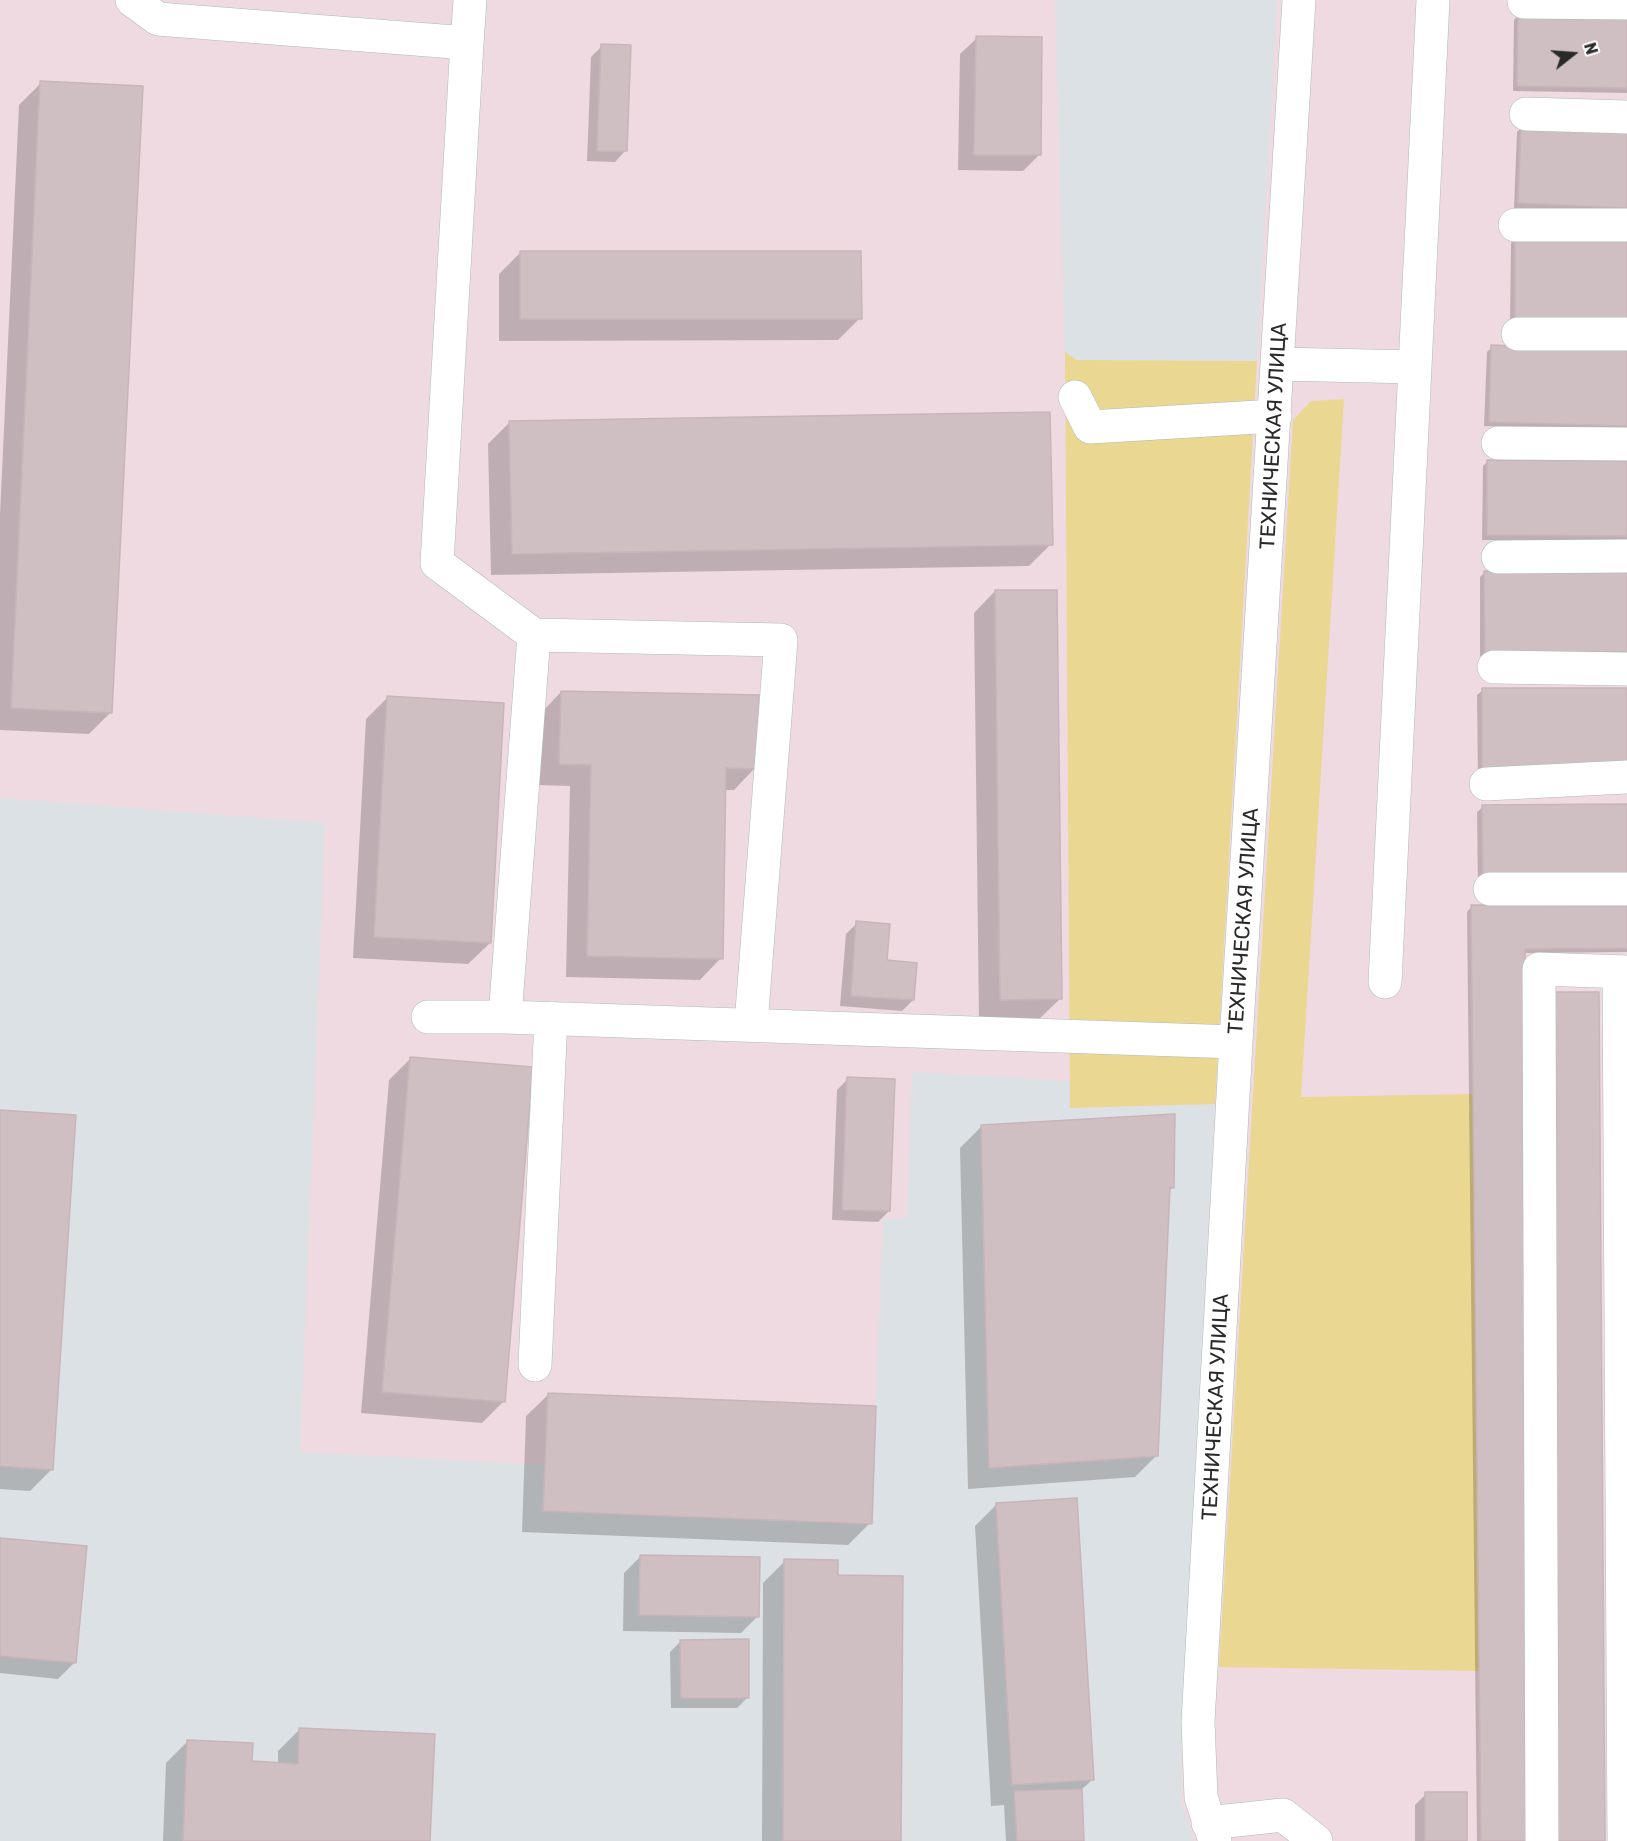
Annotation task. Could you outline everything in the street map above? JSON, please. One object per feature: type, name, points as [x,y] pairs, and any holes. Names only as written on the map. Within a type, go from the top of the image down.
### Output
[{"type":"street","points":[[132,0],[158,19],[467,43]]},
{"type":"street","points":[[470,0],[437,563],[534,635],[781,640],[751,1024]]},
{"type":"street","name":"ТЕХНИЧЕСКАЯ УЛИЦА","points":[[1211,1832],[1201,1797],[1198,1722],[1236,1042],[1299,0]]},
{"type":"street","points":[[1385,982],[1433,0]]},
{"type":"street","points":[[1524,2],[1627,3]]},
{"type":"street","points":[[1526,114],[1627,117]]},
{"type":"street","points":[[1515,225],[1627,225]]},
{"type":"street","points":[[1518,334],[1627,334]]},
{"type":"street","points":[[1278,364],[1415,367]]},
{"type":"street","points":[[1075,398],[1090,427],[1275,416]]},
{"type":"street","points":[[1498,443],[1627,444]]},
{"type":"street","points":[[1498,557],[1627,556]]},
{"type":"street","points":[[506,1017],[534,635]]},
{"type":"street","points":[[1494,667],[1627,669]]},
{"type":"street","points":[[1486,784],[1627,777]]},
{"type":"street","points":[[1490,889],[1627,889]]},
{"type":"street","points":[[1542,1841],[1539,969],[1623,972],[1624,1841]]},
{"type":"street","points":[[428,1017],[751,1024],[1236,1042]]},
{"type":"street","points":[[535,1365],[551,1018]]},
{"type":"street","points":[[1211,1832],[1283,1815],[1316,1841]]},
{"type":"shaded area","points":[[1055,0],[1277,0],[1257,361],[1077,360],[1065,352]]},
{"type":"shaded area","points":[[1065,352],[1077,360],[1257,361],[1215,1104],[1070,1108]]},
{"type":"shaded area","points":[[1344,399],[1301,1097],[1474,1094],[1480,1671],[1219,1667],[1293,420],[1311,401]]},
{"type":"shaded area","points":[[0,798],[325,823],[300,1452],[544,1465],[544,1511],[871,1524],[883,1219],[907,1218],[912,1072],[1070,1081],[1071,1108],[1215,1104],[1182,1725],[1181,1802],[1194,1841],[0,1841],[0,1466],[53,1469],[76,1116],[0,1110]]},
{"type":"building","points":[[1518,14],[1627,15],[1627,88],[1517,86]]},
{"type":"building","points":[[976,36],[1042,37],[1041,155],[974,155]]},
{"type":"building","points":[[601,44],[631,45],[627,151],[597,151]]},
{"type":"building","points":[[40,81],[143,86],[112,713],[11,708]]},
{"type":"building","points":[[1521,125],[1627,129],[1627,208],[1518,203]]},
{"type":"building","points":[[1515,236],[1627,236],[1627,320],[1515,320]]},
{"type":"building","points":[[520,251],[861,251],[862,319],[520,319]]},
{"type":"building","points":[[1491,345],[1627,350],[1627,426],[1489,422]]},
{"type":"building","points":[[1050,412],[1053,545],[512,554],[509,421]]},
{"type":"building","points":[[1487,460],[1627,461],[1627,536],[1487,535]]},
{"type":"building","points":[[1484,571],[1627,571],[1627,652],[1485,652]]},
{"type":"building","points":[[995,590],[1057,590],[1062,999],[1000,1000]]},
{"type":"building","points":[[1482,688],[1627,688],[1627,770],[1482,770]]},
{"type":"building","points":[[561,691],[759,695],[757,769],[726,768],[723,959],[587,956],[591,765],[559,764]]},
{"type":"building","points":[[387,696],[504,703],[491,943],[374,937]]},
{"type":"building","points":[[1627,804],[1627,879],[1483,881],[1482,805]]},
{"type":"building","points":[[1471,905],[1627,906],[1627,948],[1525,949],[1526,1841],[1481,1841]]},
{"type":"building","points":[[856,921],[890,924],[887,960],[917,963],[914,1000],[851,996]]},
{"type":"building","points":[[1550,992],[1599,992],[1605,1841],[1556,1841]]},
{"type":"building","points":[[410,1057],[533,1067],[505,1402],[382,1392]]},
{"type":"building","points":[[847,1077],[895,1079],[890,1211],[842,1210]]},
{"type":"building","points":[[0,1110],[76,1115],[53,1470],[0,1466]]},
{"type":"building","points":[[1175,1114],[1174,1188],[1170,1187],[1158,1456],[989,1468],[981,1125]]},
{"type":"building","points":[[548,1393],[876,1406],[872,1524],[543,1511]]},
{"type":"building","points":[[1077,1498],[1094,1780],[1012,1785],[996,1503]]},
{"type":"building","points":[[0,1538],[87,1546],[76,1663],[0,1656]]},
{"type":"building","points":[[640,1555],[760,1557],[759,1617],[639,1615]]},
{"type":"building","points":[[784,1559],[838,1560],[838,1575],[903,1576],[901,1841],[783,1841]]},
{"type":"building","points":[[749,1639],[749,1698],[681,1698],[680,1640]]},
{"type":"building","points":[[299,1728],[435,1734],[430,1841],[183,1841],[187,1740],[253,1743],[252,1761],[298,1764]]},
{"type":"building","points":[[1082,1789],[1084,1841],[1017,1841],[1014,1791]]},
{"type":"building","points":[[1425,1792],[1467,1792],[1467,1841],[1425,1841]]}]
